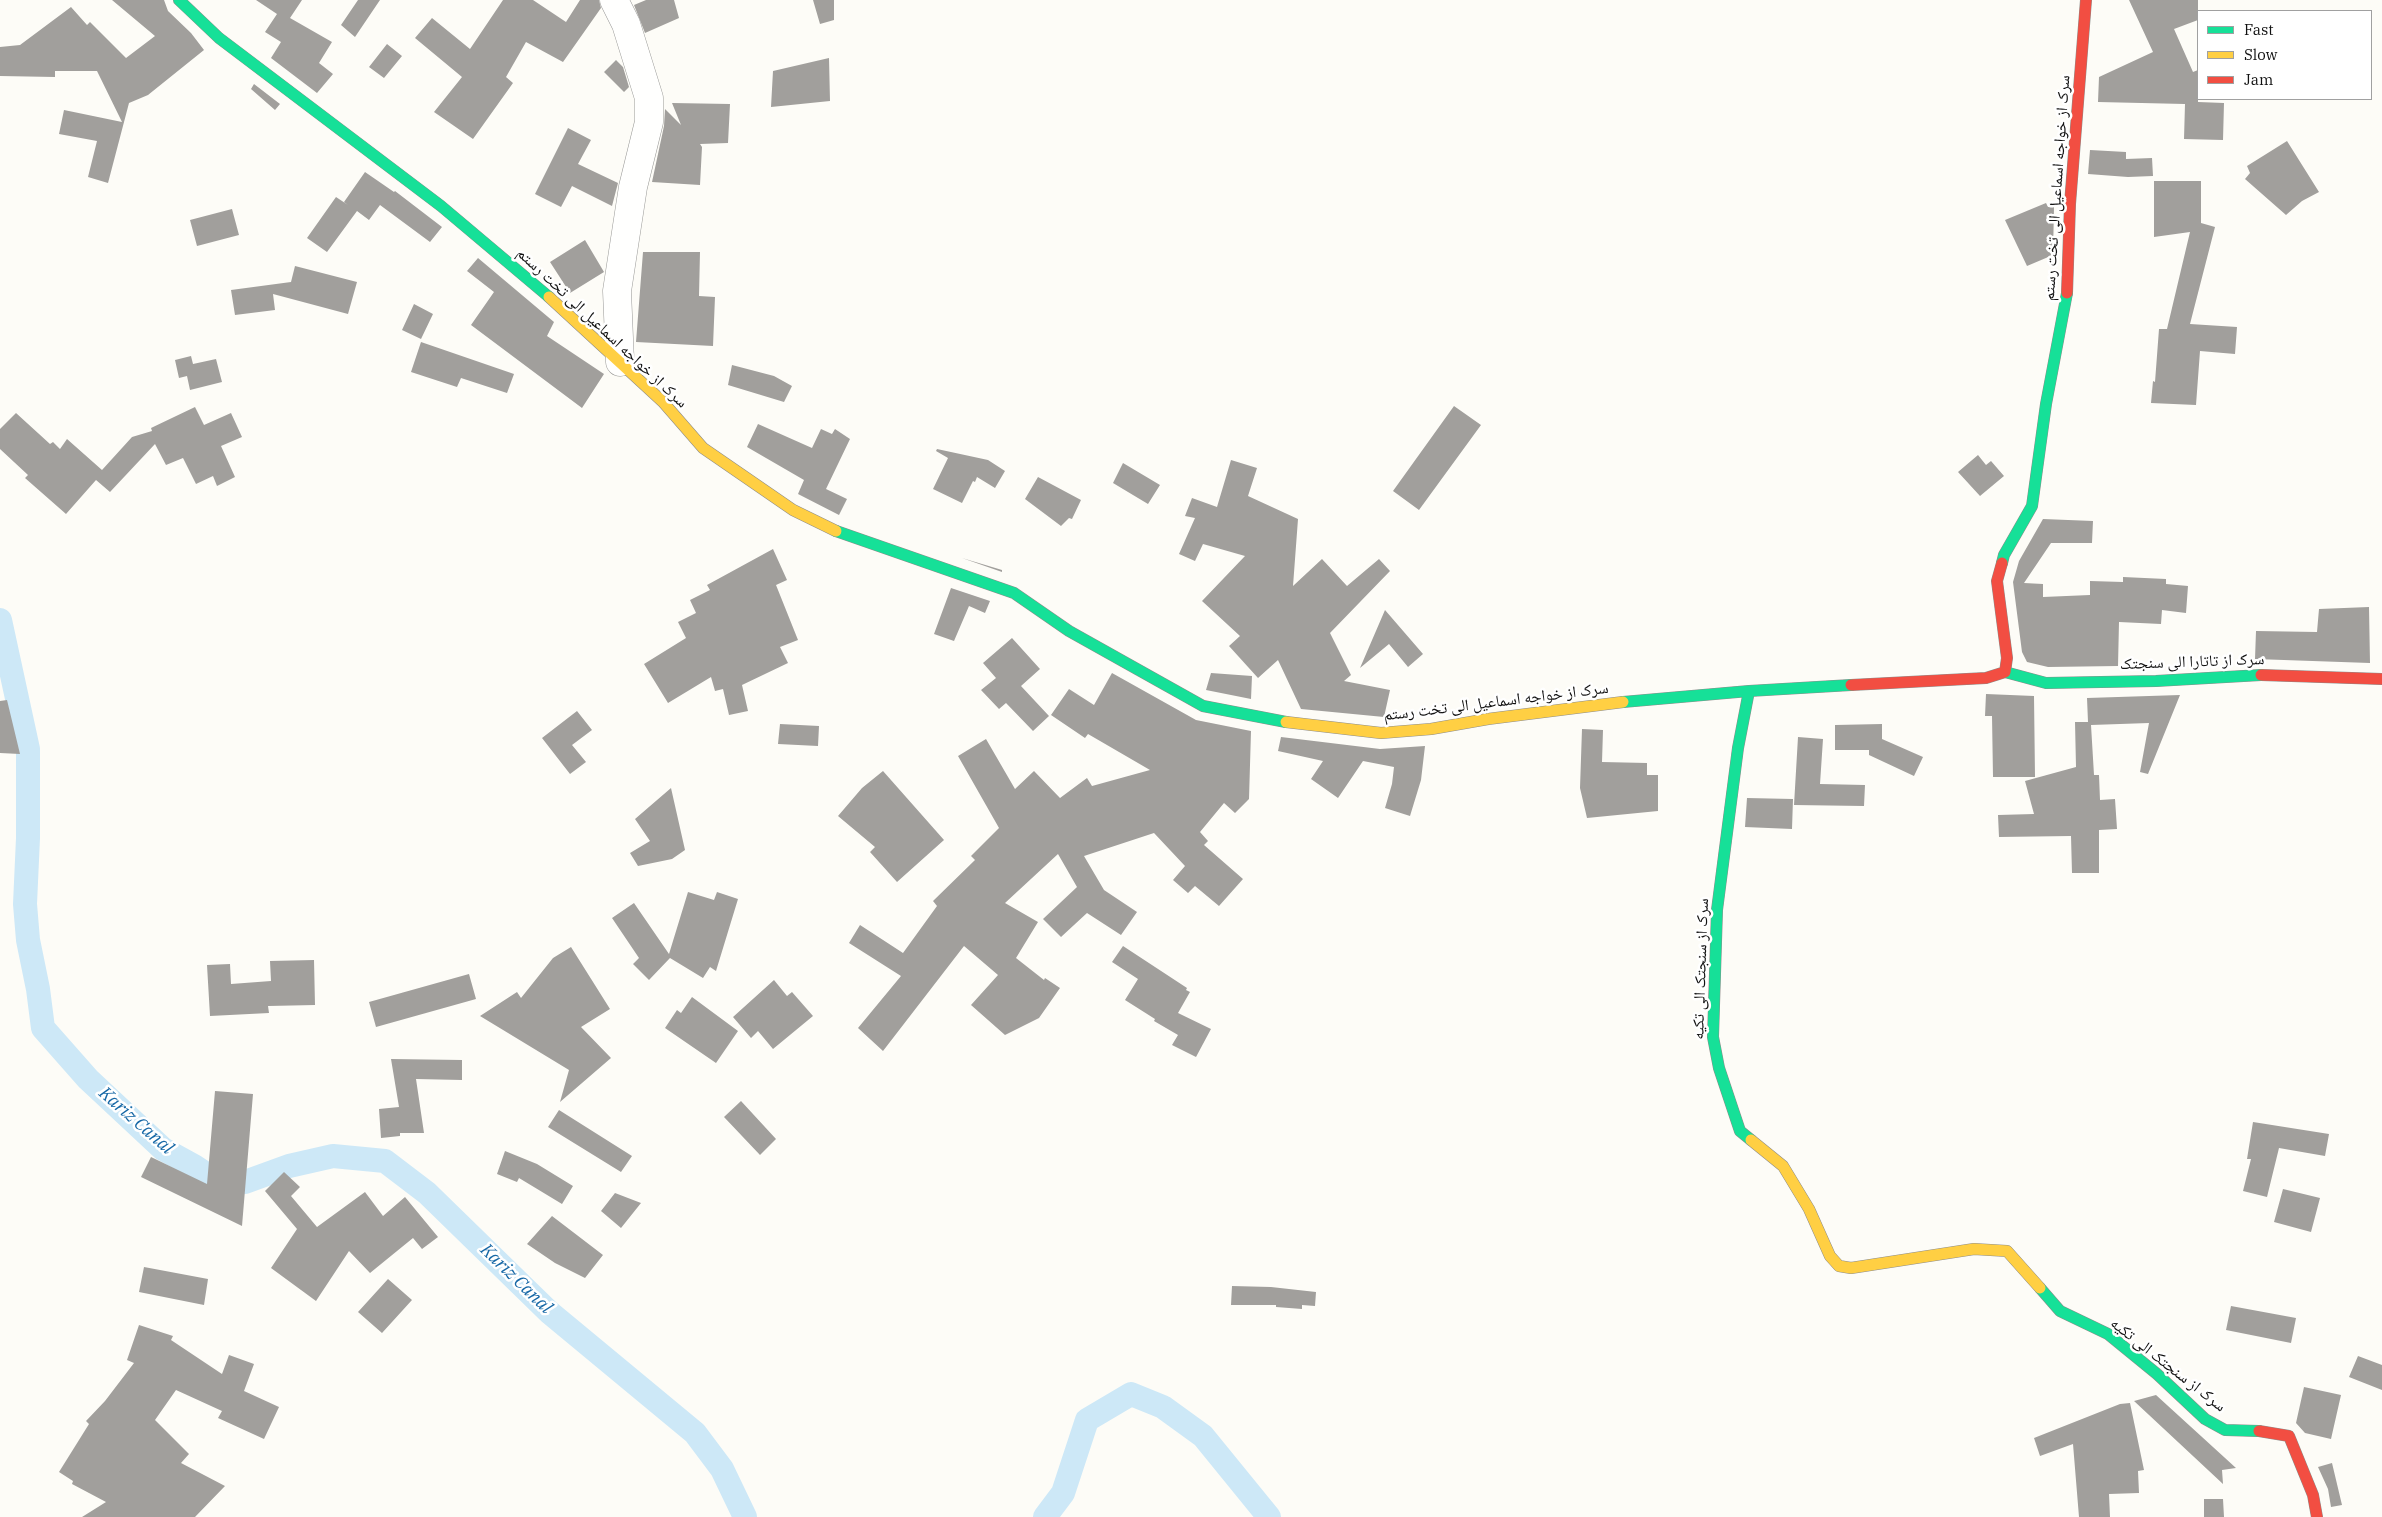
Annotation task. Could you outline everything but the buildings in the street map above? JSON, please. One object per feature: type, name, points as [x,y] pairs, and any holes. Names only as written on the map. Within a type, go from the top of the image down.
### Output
[{"type":"street","name":"سرک از خواجه اسماعیل الی تخت رستم","points":[[179,0],[219,38],[448,212],[553,300],[663,402],[703,448],[793,510],[840,533],[1014,593],[1069,631],[1203,706],[1304,725],[1381,733],[1616,703],[1749,691],[1986,678],[2005,672],[2007,658],[1998,581],[2004,555],[2032,506],[2046,404],[2059,329],[2067,303],[2070,204],[2086,0]]},
{"type":"street","points":[[614,0],[626,24],[649,98],[649,122],[633,187],[617,291],[620,362]]},
{"type":"street","name":"سرک از تاتارا الی سنجتک","points":[[2005,672],[2046,683],[2156,681],[2247,674],[2382,679]]},
{"type":"street","name":"سرک از سنجتک الی تکیه","points":[[1749,691],[1738,748],[1717,910],[1713,1038],[1719,1068],[1740,1131],[1783,1166],[1809,1209],[1830,1256],[1839,1266],[1851,1268],[1974,1249],[2008,1251],[2060,1311],[2108,1334],[2157,1374],[2206,1419],[2225,1430],[2263,1431],[2289,1436],[2313,1495],[2316,1517]]},
{"type":"waterway","name":"Kariz Canal","points":[[0,620],[28,749],[28,838],[25,904],[28,940],[38,989],[43,1028],[88,1079],[163,1149],[215,1180],[245,1182],[289,1166],[333,1156],[385,1161],[427,1193],[549,1312],[695,1433],[722,1469],[745,1517]]},
{"type":"waterway","name":"Kariz Canal","points":[[1045,1517],[1063,1493],[1087,1420],[1131,1394],[1163,1407],[1203,1436],[1269,1517]]},
{"type":"traffic: fast","points":[[179,0],[219,38],[441,206],[549,297]]},
{"type":"traffic: fast","points":[[2002,563],[2004,555],[2032,506],[2046,404],[2067,293]]},
{"type":"traffic: fast","points":[[836,531],[1014,593],[1069,631],[1203,706],[1286,722]]},
{"type":"traffic: fast","points":[[2005,672],[2046,683],[2156,681],[2261,675]]},
{"type":"traffic: fast","points":[[1623,702],[1749,691],[1851,685]]},
{"type":"traffic: fast","points":[[1749,691],[1738,748],[1717,910],[1713,1037],[1719,1068],[1740,1131],[1751,1140]]},
{"type":"traffic: fast","points":[[2040,1288],[2060,1311],[2108,1334],[2157,1374],[2205,1419],[2225,1430],[2259,1431]]},
{"type":"traffic: slow","points":[[549,297],[663,402],[703,448],[793,510],[836,531]]},
{"type":"traffic: slow","points":[[1286,722],[1381,733],[1431,729],[1488,719],[1623,702]]},
{"type":"traffic: slow","points":[[1751,1140],[1783,1166],[1809,1209],[1830,1256],[1839,1266],[1851,1268],[1974,1249],[2007,1251],[2040,1288]]},
{"type":"traffic: jam","points":[[2067,293],[2070,204],[2086,0]]},
{"type":"traffic: jam","points":[[1851,685],[1986,678],[2005,672],[2007,658],[1997,581],[2002,563]]},
{"type":"traffic: jam","points":[[2261,675],[2382,679]]},
{"type":"traffic: jam","points":[[2259,1431],[2289,1436],[2313,1495],[2317,1517]]}]
